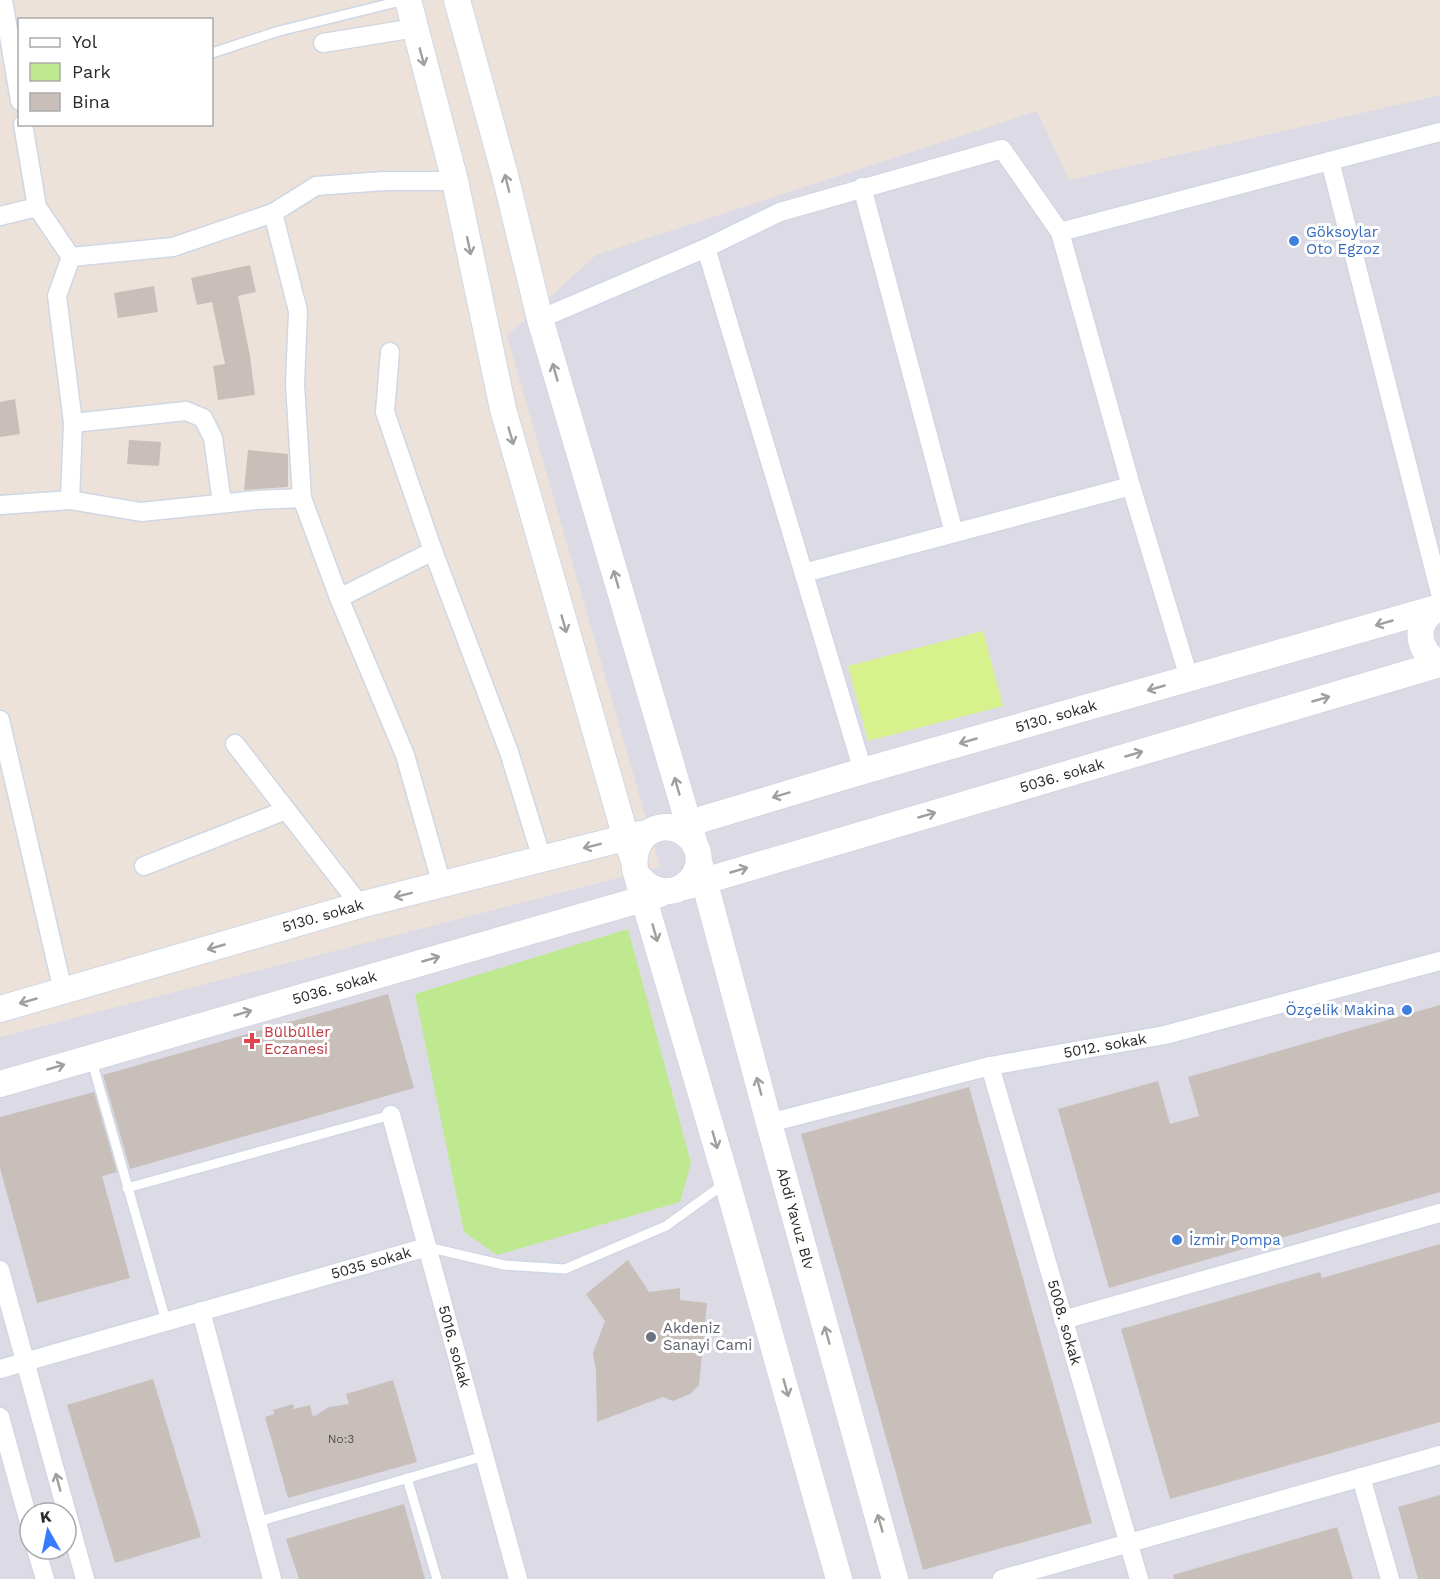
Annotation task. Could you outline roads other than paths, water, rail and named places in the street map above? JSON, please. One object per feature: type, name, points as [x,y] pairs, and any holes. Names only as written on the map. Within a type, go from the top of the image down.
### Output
[{"type":"main road","points":[[407,0],[455,181],[503,409],[667,860]]},
{"type":"main road","points":[[457,0],[505,175],[667,860],[727,1182],[840,1579]]},
{"type":"main road","points":[[1440,607],[1425,619],[1420,634],[1423,649],[1440,664]]},
{"type":"main road","name":"5130. sokak","points":[[0,1009],[360,905],[542,859],[667,860],[863,771],[1440,607]]},
{"type":"main road","name":"5036. sokak","points":[[0,1084],[90,1057],[667,860],[1440,664]]},
{"type":"main road","name":"Abdi Yavuz Blv","points":[[667,860],[769,1123],[896,1579]]},
{"type":"street","points":[[3,0],[18,89]]},
{"type":"street","points":[[323,43],[415,28]]},
{"type":"street","points":[[23,126],[37,207],[71,257]]},
{"type":"street","points":[[1060,232],[1440,132]]},
{"type":"street","points":[[540,319],[706,248],[780,212],[1002,148],[1060,232],[1131,486],[1189,678]]},
{"type":"street","points":[[1330,161],[1440,593]]},
{"type":"street","points":[[71,257],[173,247],[273,213],[316,186],[384,181],[455,181]]},
{"type":"street","points":[[862,187],[954,532]]},
{"type":"street","points":[[0,216],[37,207]]},
{"type":"street","points":[[273,213],[298,311],[295,384],[302,498],[339,598],[405,755],[442,885]]},
{"type":"street","points":[[706,248],[863,771]]},
{"type":"street","points":[[70,500],[73,423],[57,296],[71,257]]},
{"type":"street","points":[[390,352],[385,412],[433,550],[509,752],[542,859]]},
{"type":"street","points":[[73,423],[186,411],[203,418],[213,438],[222,503]]},
{"type":"street","points":[[804,573],[1131,486]]},
{"type":"street","points":[[0,505],[70,500],[141,513],[222,503],[302,498]]},
{"type":"street","points":[[339,598],[433,550]]},
{"type":"street","points":[[0,720],[63,991]]},
{"type":"street","points":[[235,744],[360,905]]},
{"type":"street","points":[[144,866],[286,810]]},
{"type":"street","name":"5012. sokak","points":[[769,1123],[990,1066],[1165,1035],[1440,961]]},
{"type":"street","name":"5008. sokak","points":[[990,1066],[1139,1579]]},
{"type":"street","name":"5016. sokak","points":[[391,1115],[518,1579]]},
{"type":"street","points":[[1063,1320],[1440,1214]]},
{"type":"street","name":"5035 sokak","points":[[0,1369],[427,1247]]},
{"type":"street","points":[[0,1270],[85,1579]]},
{"type":"street","points":[[201,1311],[272,1579]]},
{"type":"street","points":[[0,1417],[23,1501]]},
{"type":"street","points":[[1002,1579],[1440,1455]]},
{"type":"street","points":[[1361,1477],[1390,1579]]},
{"type":"street","points":[[40,1561],[45,1579]]},
{"type":"lane","points":[[213,52],[279,30],[407,0]]},
{"type":"lane","points":[[90,1057],[166,1321]]},
{"type":"lane","points":[[127,1188],[391,1115]]},
{"type":"lane","name":"5035 sokak","points":[[427,1247],[504,1265],[565,1269],[666,1226],[727,1182]]},
{"type":"lane","points":[[257,1522],[484,1456]]},
{"type":"lane","points":[[407,1478],[437,1579]]},
{"type":"place","name":"Göksoylar Oto Egzoz","points":[[1294,241]]},
{"type":"place","name":"Özçelik Makina","points":[[1407,1010]]},
{"type":"place","name":"Bülbüller Eczanesi","points":[[252,1041]]},
{"type":"place","name":"İzmir Pompa","points":[[1177,1240]]},
{"type":"place","name":"Akdeniz Sanayi Cami","points":[[651,1337]]}]
